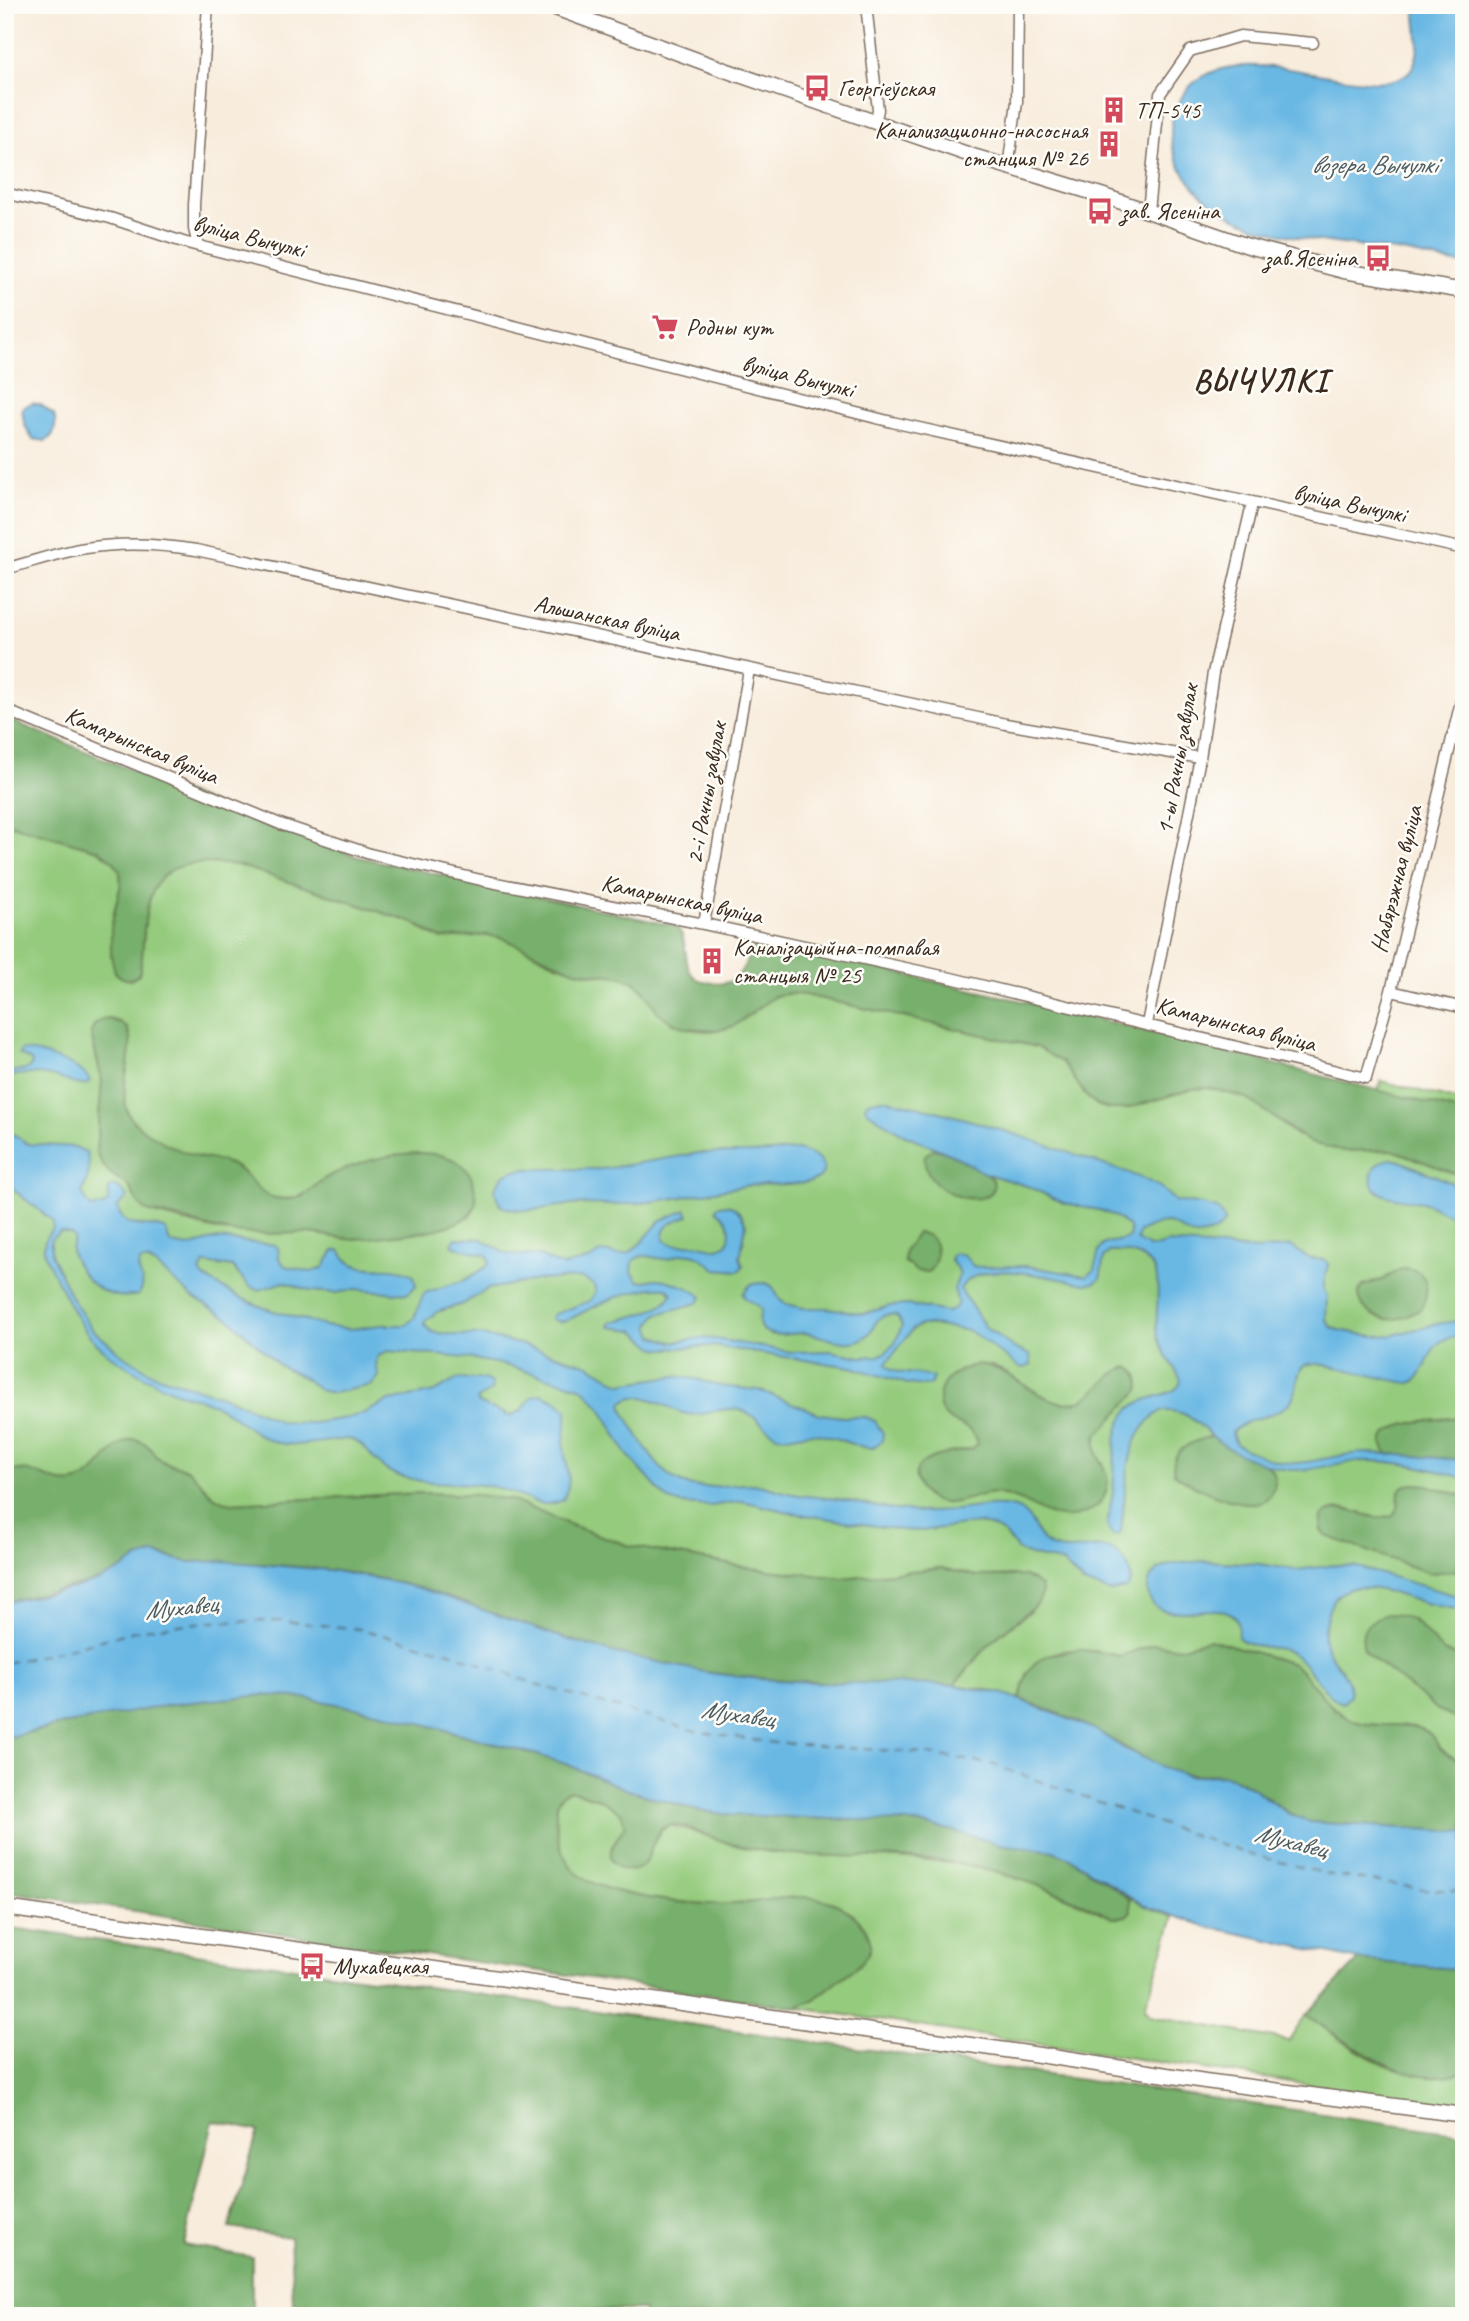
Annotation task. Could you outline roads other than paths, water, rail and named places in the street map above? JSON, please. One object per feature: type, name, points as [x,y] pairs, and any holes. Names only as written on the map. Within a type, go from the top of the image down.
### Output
[{"type":"street","points":[[198,245],[194,229],[194,205],[208,5]]},
{"type":"street","points":[[547,5],[1008,168],[1148,211],[1248,246],[1344,271],[1464,291]]},
{"type":"street","points":[[866,5],[876,122]]},
{"type":"street","points":[[1008,168],[1017,102],[1018,5]]},
{"type":"street","points":[[1148,211],[1160,94],[1190,51],[1240,36],[1312,43]]},
{"type":"street","name":"вуліца Вычулкі","points":[[5,193],[110,218],[198,245],[892,422],[1464,550]]},
{"type":"street","name":"1-ы Рачны завулак","points":[[1147,1024],[1200,758],[1213,673],[1252,504]]},
{"type":"street","name":"Альшанская вуліца","points":[[5,569],[85,548],[161,545],[196,550],[1006,724],[1200,758]]},
{"type":"street","name":"2-і Рачны завулак","points":[[704,924],[749,670]]},
{"type":"street","name":"Набярэжная вуліца","points":[[1366,1078],[1391,991],[1464,689]]},
{"type":"street","name":"Камарынская вуліца","points":[[5,710],[233,806],[323,839],[469,877],[704,924],[1147,1024],[1366,1078]]},
{"type":"street","points":[[1391,991],[1464,1008]]},
{"type":"street","points":[[5,1908],[1020,2052],[1205,2081],[1464,2115]]},
{"type":"water","name":"возера Вычулкі","points":[[1415,5],[1464,5],[1464,264],[1269,231],[1239,220],[1213,205],[1191,183],[1175,155],[1171,129],[1178,104],[1199,79],[1228,68],[1262,66],[1368,81],[1395,80],[1412,68],[1415,61],[1418,37]]},
{"type":"water","points":[[32,403],[41,405],[54,415],[54,430],[46,441],[33,439],[25,425],[23,408]]},
{"type":"water","points":[[21,1050],[69,1064],[86,1075],[90,1081],[87,1084],[78,1084],[34,1074],[5,1078],[5,1072],[26,1070],[32,1065],[31,1061],[19,1054]]},
{"type":"water","points":[[883,1099],[982,1124],[1142,1178],[1160,1187],[1175,1201],[1217,1209],[1225,1221],[1216,1231],[1201,1236],[1190,1234],[1172,1224],[1156,1225],[1139,1232],[1137,1240],[1149,1247],[1168,1243],[1258,1250],[1291,1246],[1308,1258],[1325,1260],[1328,1264],[1324,1283],[1327,1296],[1326,1319],[1330,1326],[1338,1330],[1373,1336],[1393,1335],[1436,1324],[1457,1321],[1464,1323],[1464,1336],[1440,1342],[1431,1353],[1422,1373],[1411,1383],[1324,1365],[1305,1365],[1299,1373],[1294,1396],[1285,1407],[1250,1421],[1232,1433],[1236,1444],[1257,1455],[1281,1462],[1297,1463],[1367,1453],[1464,1460],[1464,1478],[1440,1471],[1376,1461],[1350,1462],[1305,1470],[1281,1469],[1234,1451],[1188,1416],[1161,1411],[1139,1434],[1133,1449],[1126,1481],[1121,1531],[1119,1535],[1113,1535],[1109,1529],[1108,1518],[1113,1493],[1118,1430],[1133,1406],[1166,1394],[1181,1381],[1158,1337],[1158,1290],[1154,1269],[1147,1261],[1126,1252],[1109,1252],[1104,1257],[1100,1279],[1094,1283],[1085,1284],[1018,1272],[983,1274],[969,1279],[960,1289],[986,1328],[1016,1349],[1030,1355],[1031,1365],[1019,1367],[970,1331],[921,1325],[913,1329],[886,1364],[902,1373],[933,1378],[930,1385],[924,1386],[851,1367],[712,1346],[663,1349],[654,1347],[634,1330],[609,1327],[610,1323],[661,1306],[672,1294],[667,1288],[628,1293],[560,1322],[551,1318],[552,1315],[590,1301],[596,1291],[593,1284],[582,1278],[538,1280],[488,1289],[463,1304],[437,1312],[425,1321],[425,1325],[432,1332],[479,1335],[520,1344],[589,1365],[621,1384],[674,1376],[697,1379],[719,1386],[758,1390],[820,1414],[866,1417],[875,1421],[883,1433],[882,1441],[872,1448],[814,1433],[786,1437],[777,1435],[752,1415],[741,1410],[726,1409],[690,1414],[644,1397],[629,1398],[622,1403],[624,1412],[642,1443],[657,1463],[674,1479],[684,1484],[708,1487],[753,1484],[795,1494],[908,1511],[941,1512],[987,1506],[1011,1507],[1026,1515],[1041,1539],[1055,1548],[1075,1550],[1103,1547],[1120,1555],[1129,1568],[1131,1580],[1127,1589],[1111,1592],[1083,1583],[1063,1563],[1018,1550],[1005,1534],[978,1523],[921,1531],[901,1530],[793,1513],[742,1501],[711,1506],[681,1504],[669,1500],[626,1453],[601,1408],[588,1393],[580,1387],[505,1365],[468,1358],[389,1351],[378,1357],[376,1363],[379,1376],[372,1385],[333,1393],[319,1390],[303,1377],[280,1366],[231,1320],[191,1296],[156,1265],[141,1261],[138,1265],[142,1287],[138,1295],[110,1294],[94,1286],[82,1273],[72,1253],[74,1238],[71,1234],[60,1232],[51,1239],[51,1254],[71,1297],[92,1329],[120,1353],[155,1375],[228,1398],[281,1422],[313,1423],[347,1418],[389,1401],[435,1392],[457,1379],[484,1379],[492,1383],[491,1391],[477,1399],[478,1403],[511,1416],[522,1410],[532,1397],[542,1394],[557,1401],[567,1410],[564,1452],[569,1478],[563,1500],[547,1504],[488,1486],[417,1480],[390,1472],[360,1445],[349,1439],[297,1445],[270,1440],[215,1405],[169,1389],[116,1359],[97,1344],[85,1329],[48,1263],[44,1246],[53,1228],[53,1221],[15,1191],[5,1177],[5,1133],[15,1135],[28,1144],[75,1147],[86,1152],[88,1157],[88,1172],[82,1193],[91,1208],[103,1206],[108,1202],[109,1188],[116,1186],[128,1197],[118,1206],[124,1220],[130,1224],[166,1230],[172,1244],[188,1247],[216,1239],[275,1245],[285,1266],[311,1272],[323,1268],[334,1251],[340,1250],[354,1265],[394,1269],[414,1276],[416,1286],[407,1294],[356,1289],[337,1293],[311,1291],[284,1282],[259,1290],[250,1287],[232,1267],[205,1263],[200,1271],[203,1277],[267,1309],[325,1326],[351,1329],[406,1325],[414,1318],[424,1293],[465,1280],[486,1267],[490,1262],[487,1255],[455,1247],[452,1244],[456,1238],[481,1239],[507,1254],[540,1256],[561,1266],[589,1260],[602,1252],[620,1255],[629,1253],[661,1220],[686,1210],[689,1215],[675,1221],[664,1231],[665,1241],[675,1245],[698,1244],[718,1248],[727,1244],[730,1229],[727,1221],[716,1210],[717,1207],[727,1205],[739,1212],[746,1225],[740,1258],[743,1266],[739,1271],[716,1269],[693,1254],[681,1254],[667,1259],[645,1256],[633,1261],[632,1272],[638,1281],[666,1280],[702,1297],[698,1303],[657,1314],[650,1325],[654,1336],[672,1342],[715,1339],[791,1352],[830,1351],[862,1357],[878,1356],[895,1343],[902,1325],[897,1316],[882,1316],[866,1337],[853,1342],[805,1333],[772,1334],[760,1327],[761,1308],[743,1294],[751,1284],[766,1283],[772,1286],[786,1304],[803,1308],[828,1308],[864,1314],[889,1306],[908,1305],[947,1312],[953,1310],[958,1303],[954,1289],[960,1273],[950,1259],[954,1253],[964,1255],[973,1266],[978,1267],[1026,1266],[1086,1276],[1095,1270],[1098,1252],[1103,1245],[1129,1238],[1128,1226],[1103,1211],[1064,1203],[1027,1186],[984,1173],[959,1158],[901,1133],[867,1111],[867,1102]]},
{"type":"water","points":[[798,1150],[818,1159],[823,1167],[820,1177],[807,1182],[751,1185],[644,1203],[576,1204],[527,1210],[501,1206],[494,1190],[503,1176],[512,1171],[526,1169],[603,1169],[699,1153]]},
{"type":"water","points":[[1391,1159],[1464,1188],[1464,1214],[1452,1215],[1422,1202],[1397,1199],[1380,1193],[1374,1188],[1373,1171],[1380,1162]]},
{"type":"water","name":"Мухавец","points":[[154,1554],[188,1562],[223,1561],[329,1570],[385,1580],[422,1589],[569,1640],[710,1673],[811,1682],[954,1685],[1005,1694],[1094,1729],[1125,1749],[1169,1770],[1189,1776],[1224,1775],[1234,1778],[1253,1788],[1287,1813],[1309,1822],[1464,1832],[1464,1970],[1359,1960],[1205,1926],[1145,1906],[1070,1858],[1054,1851],[999,1844],[950,1830],[907,1822],[730,1815],[697,1810],[628,1790],[566,1764],[534,1754],[387,1714],[306,1698],[264,1695],[181,1703],[5,1738],[5,1602],[86,1585]]},
{"type":"water","points":[[1203,1561],[1259,1564],[1296,1570],[1335,1565],[1354,1566],[1464,1598],[1464,1610],[1430,1604],[1373,1588],[1349,1589],[1340,1594],[1332,1603],[1324,1636],[1329,1654],[1347,1679],[1350,1696],[1343,1703],[1325,1690],[1296,1656],[1281,1649],[1244,1642],[1238,1637],[1237,1621],[1230,1613],[1221,1610],[1171,1612],[1152,1603],[1148,1585],[1156,1571],[1176,1564]]},
{"type":"place","name":"Георгіеўская","points":[[817,88]]},
{"type":"place","name":"ТП-545","points":[[1114,110]]},
{"type":"place","name":"Канализационно-насосная станция № 26","points":[[1109,144]]},
{"type":"place","name":"зав. Ясеніна","points":[[1100,211]]},
{"type":"place","name":"зав.Ясеніна","points":[[1378,258]]},
{"type":"place","name":"Родны кут","points":[[665,327]]},
{"type":"place","name":"Каналізацыйна-помпавая станцыя № 25","points":[[712,961]]},
{"type":"place","name":"Мухавецкая","points":[[312,1966]]},
{"type":"district","name":"ВЫЧУЛКІ","points":[[1261,380]]}]
